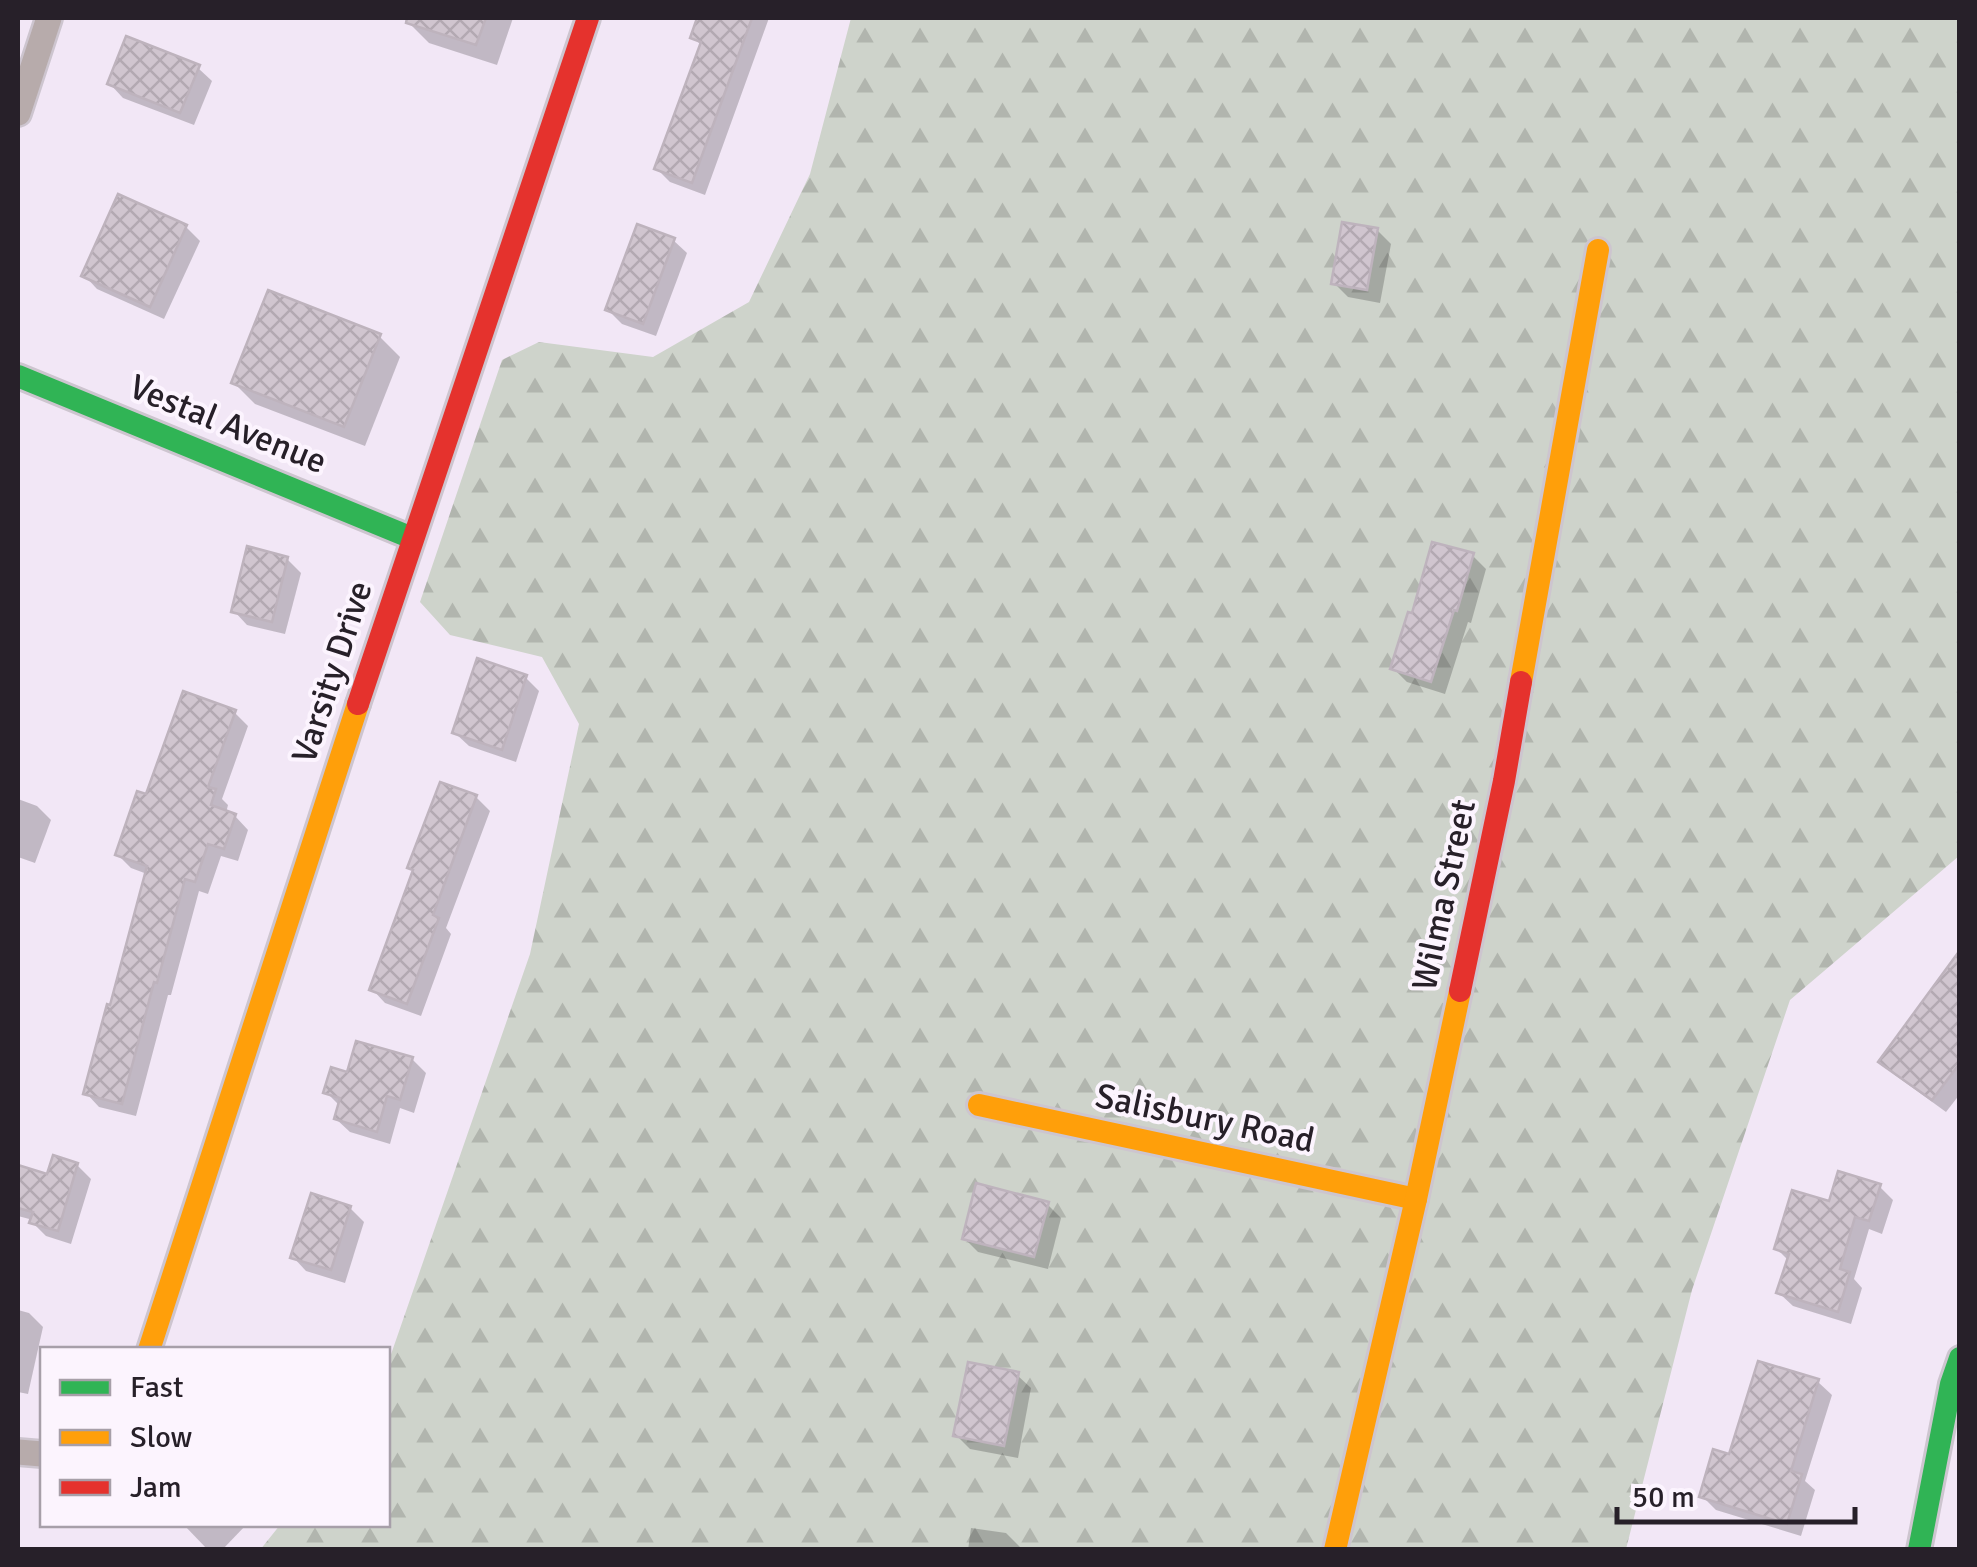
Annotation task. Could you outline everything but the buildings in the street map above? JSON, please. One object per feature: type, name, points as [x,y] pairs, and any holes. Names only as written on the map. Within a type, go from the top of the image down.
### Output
[{"type":"street","points":[[18,112],[49,18]]},
{"type":"street","name":"Varsity Drive","points":[[150,1347],[412,538],[588,18]]},
{"type":"street","name":"Wilma Street","points":[[1334,1550],[1416,1199],[1504,781],[1598,250]]},
{"type":"street","name":"Vestal Avenue","points":[[18,376],[412,538]]},
{"type":"street","name":"Salisbury Road","points":[[979,1105],[1416,1199]]},
{"type":"street","points":[[1919,1550],[1951,1384],[1960,1358]]},
{"type":"green space","points":[[851,18],[1959,18],[1959,856],[1790,1000],[1692,1290],[1626,1549],[260,1550],[278,1527],[390,1527],[390,1357],[530,954],[579,724],[542,657],[450,635],[420,602],[502,360],[539,342],[653,357],[749,302],[810,174]]},
{"type":"traffic: fast","points":[[18,376],[412,538]]},
{"type":"traffic: fast","points":[[1919,1550],[1951,1384],[1960,1358]]},
{"type":"traffic: slow","points":[[1521,682],[1598,250]]},
{"type":"traffic: slow","points":[[150,1347],[358,704]]},
{"type":"traffic: slow","points":[[1335,1550],[1460,991]]},
{"type":"traffic: slow","points":[[979,1105],[1416,1199]]},
{"type":"traffic: jam","points":[[358,704],[588,18]]},
{"type":"traffic: jam","points":[[1460,991],[1521,682]]}]
